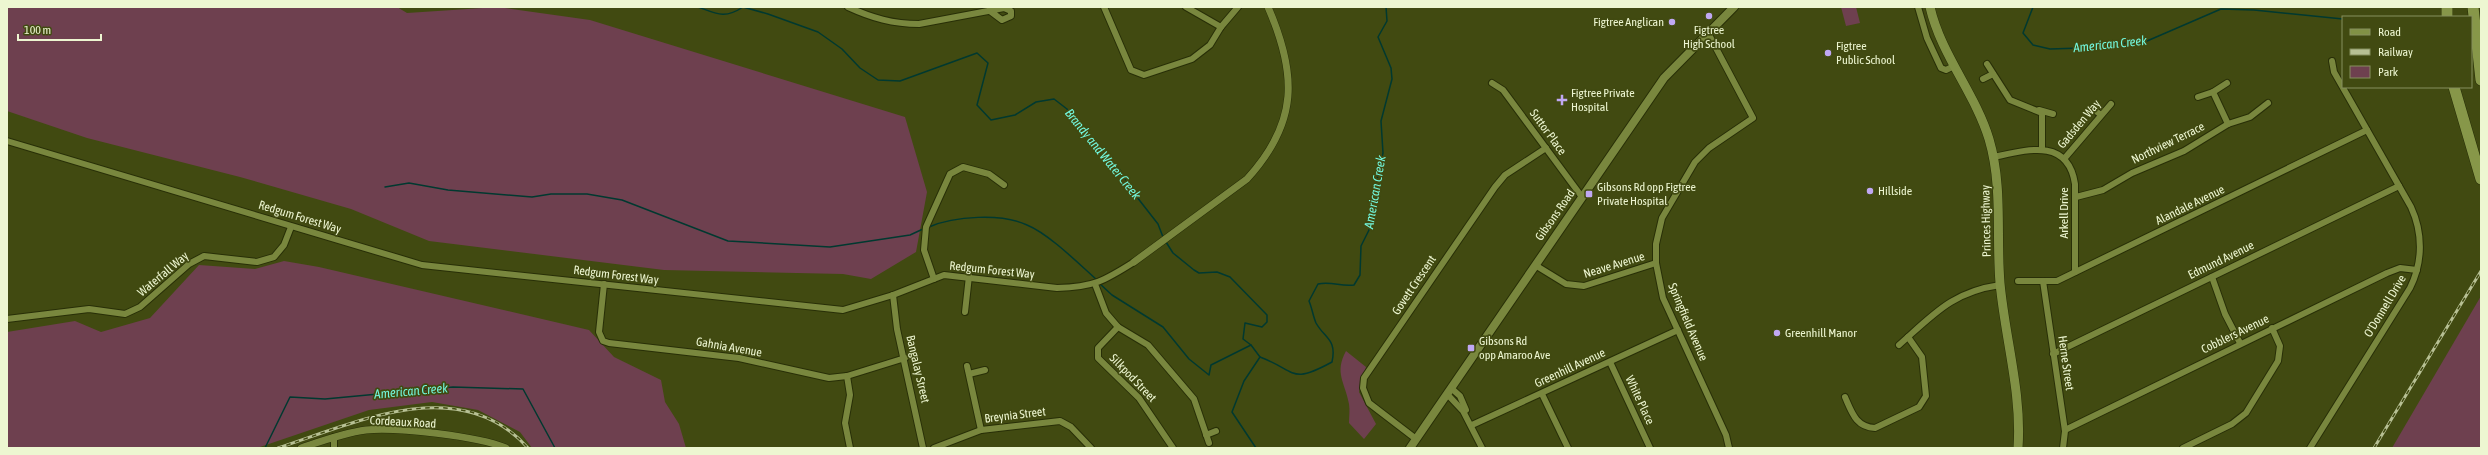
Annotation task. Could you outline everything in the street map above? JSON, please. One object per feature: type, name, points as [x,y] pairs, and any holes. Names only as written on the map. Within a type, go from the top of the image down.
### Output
[{"type":"highway","points":[[2473,7],[2474,28],[2481,80]]},
{"type":"highway","points":[[2454,88],[2481,179]]},
{"type":"main road","name":"Gibsons Road","points":[[1410,448],[1664,78],[1734,7]]},
{"type":"main road","name":"Princes Highway","points":[[1930,7],[1938,32],[1986,130],[1994,157],[1997,180],[2000,285],[2017,406],[2018,448]]},
{"type":"street","points":[[848,7],[880,20],[906,24],[919,24],[990,11]]},
{"type":"street","points":[[1104,7],[1129,66],[1140,74],[1192,59],[1210,45],[1221,27],[1238,7]]},
{"type":"street","points":[[1186,7],[1221,27]]},
{"type":"street","name":"Redgum Forest Way","points":[[7,141],[422,265],[843,310],[893,295],[944,275],[969,276],[1057,288],[1086,287],[1134,262],[1210,208],[1247,179],[1259,166],[1284,121],[1290,72],[1281,35],[1268,7]]},
{"type":"street","points":[[1918,7],[1927,38],[1942,68],[1946,70],[1954,66]]},
{"type":"street","name":"Springfield Avenue","points":[[1708,33],[1754,118],[1709,148],[1695,162],[1662,218],[1656,244],[1656,264],[1663,298],[1726,435],[1729,448]]},
{"type":"street","name":"O'Donnell Drive","points":[[2332,61],[2334,72],[2342,86]]},
{"type":"street","points":[[1987,64],[2010,100],[2053,114]]},
{"type":"street","points":[[1983,79],[1993,74]]},
{"type":"street","name":"Suttor Place","points":[[1492,82],[1503,90],[1582,198]]},
{"type":"street","points":[[2198,97],[2213,92],[2227,83]]},
{"type":"street","name":"O'Donnell Drive","points":[[2310,448],[2410,288],[2417,270],[2420,247],[2418,222],[2343,88]]},
{"type":"street","points":[[2213,92],[2228,124]]},
{"type":"street","name":"Northview Terrace","points":[[2076,197],[2104,190],[2132,173],[2184,151],[2228,124],[2250,117],[2268,103]]},
{"type":"street","name":"Gadsden Way","points":[[2064,159],[2111,104]]},
{"type":"street","points":[[2092,108],[2101,115]]},
{"type":"street","points":[[2039,110],[2043,115],[2042,148]]},
{"type":"street","name":"Alandale Avenue","points":[[2018,281],[2057,281],[2367,130]]},
{"type":"street","name":"Govett Crescent","points":[[1416,439],[1369,403],[1363,388],[1364,378],[1495,187],[1505,175],[1546,148]]},
{"type":"street","points":[[1994,157],[2042,148],[2053,152],[2064,159]]},
{"type":"street","name":"Arkell Drive","points":[[2064,159],[2074,176],[2076,197],[2075,272]]},
{"type":"street","points":[[934,279],[924,250],[926,228],[950,174],[962,167],[989,174],[1004,185]]},
{"type":"street","name":"Edmund Avenue","points":[[2053,354],[2399,186]]},
{"type":"street","name":"Waterfall Way","points":[[7,319],[88,309],[125,314],[140,308],[189,264],[204,256],[257,262],[274,257],[284,245],[291,227]]},
{"type":"street","name":"Neave Avenue","points":[[1535,265],[1566,284],[1584,286],[1656,264]]},
{"type":"street","name":"Cobblers Avenue","points":[[2065,430],[2387,273],[2400,268],[2417,270]]},
{"type":"street","points":[[964,312],[969,276]]},
{"type":"street","points":[[2212,277],[2225,314],[2240,344]]},
{"type":"street","name":"Herne Street","points":[[2043,281],[2065,430],[2063,448]]},
{"type":"street","name":"Gahnia Avenue","points":[[604,284],[599,332],[600,336],[607,342],[739,358],[829,378],[847,376],[905,358]]},
{"type":"street","points":[[1094,284],[1106,312],[1118,327],[1148,345],[1186,387],[1194,399],[1209,443]]},
{"type":"street","points":[[1899,344],[1941,308],[1968,292],[2000,285]]},
{"type":"street","name":"Bangalay Street","points":[[893,295],[897,329],[905,358],[923,448]]},
{"type":"street","name":"Silkpod Street","points":[[1118,327],[1098,348],[1098,358],[1139,398],[1173,448]]},
{"type":"street","points":[[2183,448],[2232,424],[2246,413],[2278,361],[2280,346],[2272,328]]},
{"type":"street","name":"Greenhill Avenue","points":[[1470,423],[1542,394],[1678,330]]},
{"type":"street","points":[[1845,397],[1856,420],[1869,428],[1875,428],[1919,407],[1926,396],[1926,381],[1922,357],[1908,337]]},
{"type":"street","name":"White Place","points":[[1610,362],[1650,448]]},
{"type":"street","points":[[966,366],[981,430]]},
{"type":"street","points":[[968,374],[985,370]]},
{"type":"street","points":[[847,376],[850,395],[845,423],[850,448]]},
{"type":"street","points":[[1449,391],[1460,396],[1470,423],[1482,448]]},
{"type":"street","points":[[1542,394],[1568,448]]},
{"type":"street","name":"Breynia Street","points":[[934,448],[981,430],[1060,421],[1071,427],[1091,448]]},
{"type":"street","name":"Cordeaux Road","points":[[301,448],[334,437],[366,430],[388,430],[477,439],[506,448]]},
{"type":"street","points":[[1206,435],[1216,431]]},
{"type":"street","points":[[334,437],[334,448]]},
{"type":"green space","points":[[7,7],[397,7],[407,13],[498,7],[590,20],[905,117],[927,192],[916,252],[871,279],[843,274],[664,270],[429,241],[351,209],[240,177],[87,138],[7,111]]},
{"type":"green space","points":[[1841,7],[1856,7],[1860,23],[1846,26]]},
{"type":"green space","points":[[284,261],[319,267],[589,330],[614,357],[661,380],[665,402],[679,424],[686,448],[532,448],[520,432],[478,410],[432,402],[369,410],[257,448],[7,448],[7,332],[75,321],[101,332],[150,318],[199,265],[255,269]]},
{"type":"green space","points":[[2481,296],[2481,448],[2392,448]]},
{"type":"green space","points":[[1346,351],[1366,367],[1359,392],[1376,424],[1364,439],[1349,423],[1349,404],[1341,372],[1341,365]]},
{"type":"waterway","name":"Brandy and Water Creek","points":[[698,7],[721,14],[731,13],[743,7],[768,14],[818,32],[842,49],[860,68],[878,80],[900,81],[977,53],[988,63],[977,105],[991,120],[1015,115],[1036,102],[1054,99],[1067,109],[1084,134],[1120,170],[1133,192],[1158,224],[1163,237]]},
{"type":"waterway","name":"American Creek","points":[[1256,448],[1232,412],[1244,381],[1260,357],[1288,371],[1301,374],[1308,373],[1332,362],[1332,344],[1316,323],[1309,301],[1318,284],[1328,283],[1354,285],[1360,275],[1361,246],[1369,230],[1371,206],[1383,153],[1381,121],[1392,79],[1391,68],[1378,37],[1387,21],[1386,7]]},
{"type":"waterway","name":"American Creek","points":[[2033,7],[2023,33],[2033,45],[2050,49],[2081,48],[2147,41],[2221,9],[2254,10],[2342,19]]},
{"type":"waterway","points":[[385,187],[409,183],[448,190],[532,197],[551,194],[587,194],[622,200],[728,241],[830,247],[910,235],[923,229]]},
{"type":"waterway","points":[[929,227],[951,220],[978,217],[992,217],[1017,221],[1036,229],[1045,235],[1097,280]]},
{"type":"waterway","name":"Brandy and Water Creek","points":[[1166,242],[1173,253],[1199,273],[1217,272],[1230,277],[1267,315],[1267,322],[1262,327],[1245,323],[1243,339],[1251,345],[1260,357]]},
{"type":"waterway","points":[[1099,283],[1112,295],[1163,327],[1189,359],[1209,375],[1211,365],[1251,345]]},
{"type":"waterway","name":"American Creek","points":[[265,448],[290,397],[325,399],[453,387],[523,389],[555,448]]},
{"type":"railway","points":[[2374,448],[2481,271]]},
{"type":"railway","points":[[278,448],[341,426],[374,417],[408,410],[440,408],[472,412],[501,425],[528,448]]},
{"type":"place","name":"Figtree High School","points":[[1709,16]]},
{"type":"place","name":"Figtree Anglican","points":[[1672,22]]},
{"type":"place","name":"Figtree Public School","points":[[1828,53]]},
{"type":"place","name":"Figtree Private Hospital","points":[[1562,100]]},
{"type":"place","name":"Hillside","points":[[1870,191]]},
{"type":"place","name":"Gibsons Rd opp Figtree Private Hospital","points":[[1589,194]]},
{"type":"place","name":"Greenhill Manor","points":[[1777,333]]},
{"type":"place","name":"Gibsons Rd opp Amaroo Ave","points":[[1471,348]]}]
